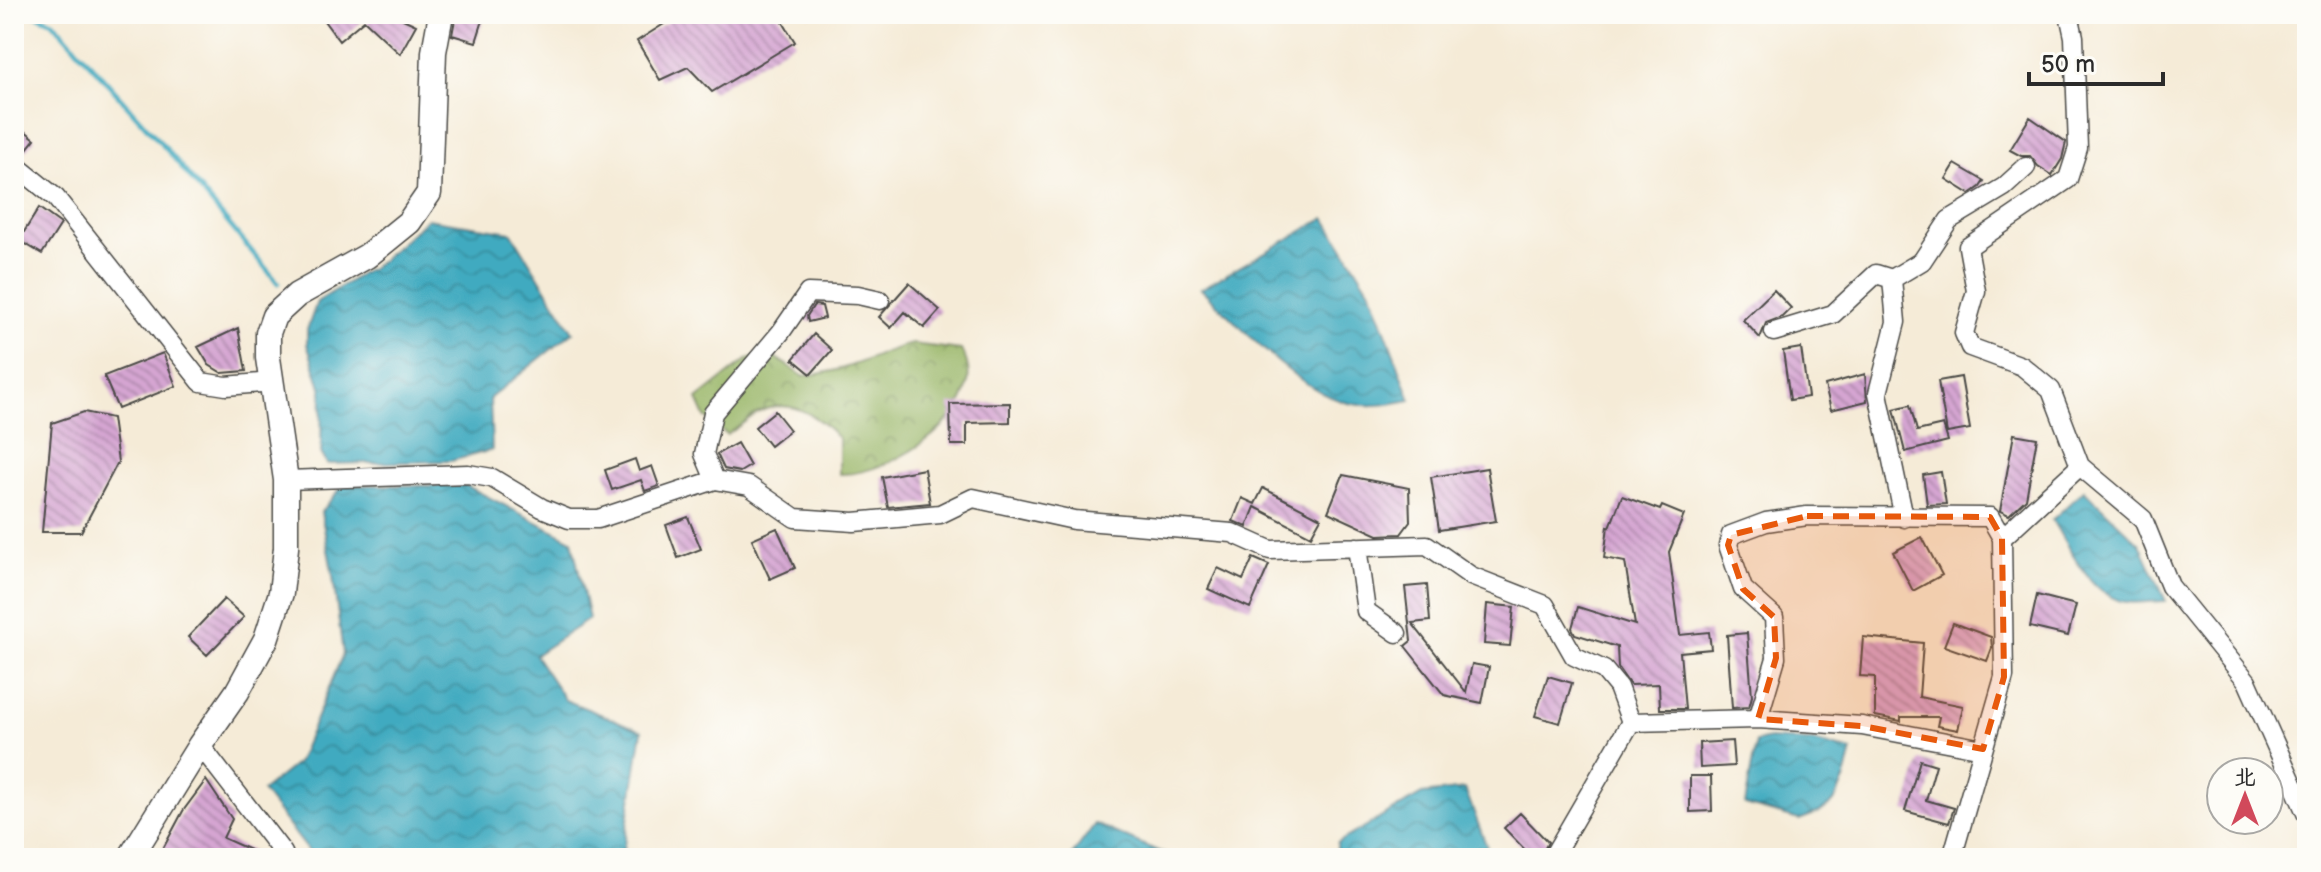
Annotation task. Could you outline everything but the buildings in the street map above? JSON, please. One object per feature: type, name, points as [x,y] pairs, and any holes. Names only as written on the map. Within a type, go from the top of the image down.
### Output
[{"type":"street","points":[[130,858],[237,692],[266,639],[281,593],[286,548],[286,480],[268,333],[274,316],[297,295],[367,256],[409,222],[429,193],[434,52],[441,14]]},
{"type":"street","points":[[2069,14],[2074,37],[2078,148],[2068,179],[1968,247],[1976,291],[1964,333],[1970,347],[2022,366],[2051,390],[2080,466],[2143,519],[2170,586],[2247,681],[2307,815]]},
{"type":"street","points":[[14,164],[56,198],[201,382],[226,386],[272,382]]},
{"type":"street","points":[[1774,332],[1833,314],[1876,274],[1892,279],[1922,261],[1949,220],[2004,187],[2026,167]]},
{"type":"street","points":[[1892,279],[1896,322],[1878,393],[1904,518]]},
{"type":"street","points":[[715,480],[704,454],[713,413],[781,332],[808,293],[858,295],[880,300]]},
{"type":"street","points":[[2002,538],[2080,466]]},
{"type":"street","points":[[286,480],[468,474],[492,478],[542,508],[569,519],[598,519],[715,480],[749,486],[795,518],[854,522],[940,514],[973,498],[1074,520],[1232,533],[1270,550],[1427,545],[1471,576],[1545,605],[1574,656],[1604,670],[1618,687],[1631,722]]},
{"type":"street","points":[[1758,719],[1776,658],[1774,617],[1743,589],[1728,545],[1731,535],[1766,522],[1807,516],[1990,517],[2002,538],[2004,677],[1952,858]]},
{"type":"street","points":[[1357,547],[1366,611],[1397,633]]},
{"type":"street","points":[[1631,722],[1758,719],[1862,726],[1983,749]]},
{"type":"street","points":[[1552,858],[1631,722]]},
{"type":"street","points":[[200,745],[283,853],[281,858]]},
{"type":"highlighted area","points":[[1807,516],[1990,517],[2002,538],[2004,677],[1983,749],[1862,726],[1758,719],[1776,658],[1774,617],[1743,589],[1728,545],[1731,535]]},
{"type":"green space","points":[[912,344],[961,350],[968,372],[965,395],[952,416],[933,435],[909,452],[860,472],[839,474],[839,439],[803,411],[782,406],[770,408],[755,414],[727,435],[705,417],[697,399],[749,358],[775,357],[803,376],[841,369]]},
{"type":"water","points":[[1325,218],[1371,292],[1411,400],[1364,405],[1328,396],[1270,355],[1201,289]]},
{"type":"water","points":[[427,219],[511,232],[573,332],[490,398],[492,450],[451,461],[327,464],[321,453],[322,390],[307,344],[307,330],[317,302],[380,262]]},
{"type":"water","points":[[343,485],[467,486],[572,540],[589,619],[535,655],[565,700],[642,731],[622,858],[314,858],[262,791],[298,762],[343,654],[321,512]]},
{"type":"water","points":[[2084,490],[2140,544],[2166,601],[2132,603],[2114,598],[2092,582],[2083,570],[2052,520]]},
{"type":"water","points":[[1769,739],[1812,741],[1852,751],[1834,802],[1820,812],[1799,820],[1745,805],[1756,742]]},
{"type":"water","points":[[1465,789],[1491,858],[1337,858],[1337,843],[1422,794]]},
{"type":"water","points":[[1095,824],[1174,858],[1070,858]]},
{"type":"waterway","points":[[34,14],[53,22],[168,151],[278,283]]}]
